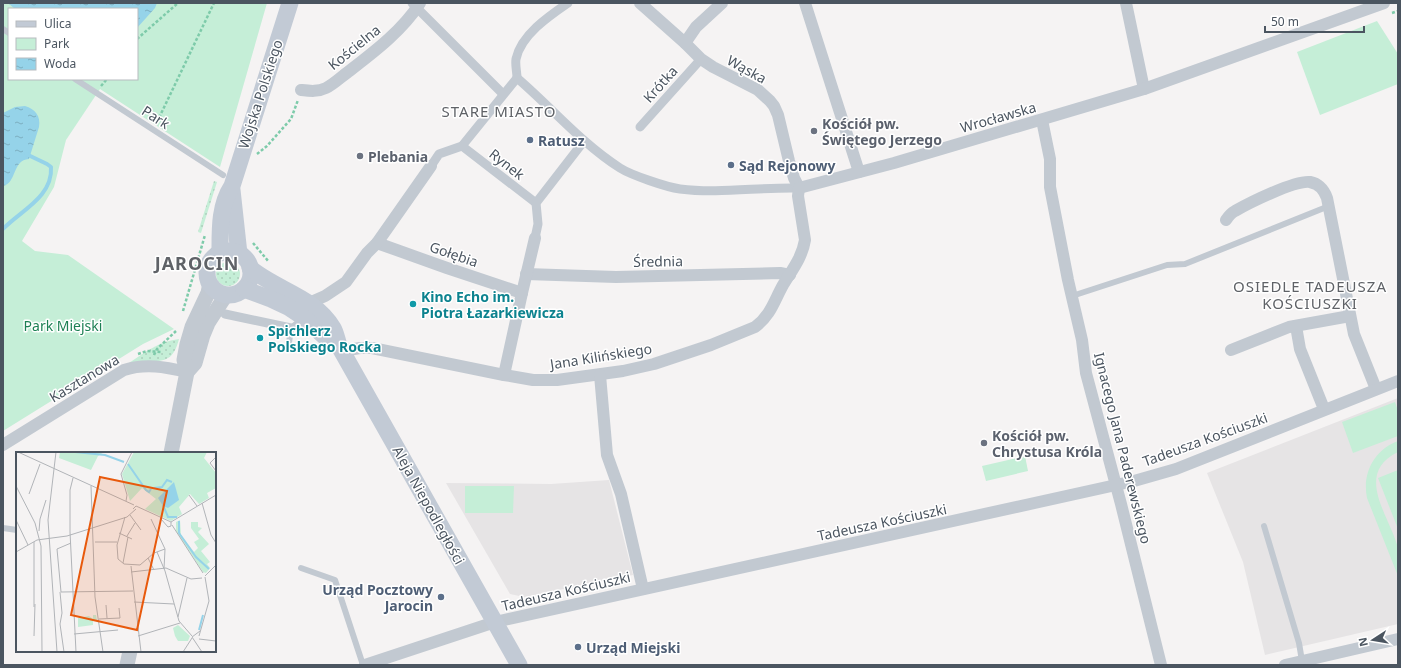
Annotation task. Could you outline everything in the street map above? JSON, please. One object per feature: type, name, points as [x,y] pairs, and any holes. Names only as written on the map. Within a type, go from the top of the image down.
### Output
[{"type":"main road","name":"Wojska Polskiego","points":[[220,253],[223,205],[226,195],[227,180],[290,3]]},
{"type":"main road","name":"Wojska Polskiego","points":[[227,180],[239,254]]},
{"type":"main road","points":[[233,252],[239,254],[246,260],[250,268],[248,285],[236,294],[226,295],[216,291],[210,283],[208,276],[208,268],[211,262],[220,253],[233,252]]},
{"type":"main road","name":"Aleja Niepodległości","points":[[250,268],[265,279],[289,291],[301,316]]},
{"type":"main road","name":"Aleja Niepodległości","points":[[244,289],[278,302],[301,316],[340,349],[520,665]]},
{"type":"street","points":[[504,375],[538,224],[536,203],[584,141],[517,78],[516,59],[522,47],[544,19],[568,3]]},
{"type":"street","name":"Wąska","points":[[640,3],[701,59],[712,67],[758,90],[774,106],[792,172],[799,188]]},
{"type":"street","points":[[684,43],[696,27],[722,3]]},
{"type":"street","points":[[805,3],[859,172]]},
{"type":"street","points":[[1126,3],[1144,89]]},
{"type":"street","name":"Wrocławska","points":[[584,141],[621,169],[656,183],[679,189],[703,191],[799,188],[1042,120],[1144,89],[1384,3]]},
{"type":"street","points":[[416,5],[478,71],[503,94]]},
{"type":"street","name":"Kościelna","points":[[301,90],[316,91],[326,88],[369,56],[399,29],[416,5]]},
{"type":"street","name":"Krótka","points":[[640,127],[701,59]]},
{"type":"street","points":[[225,314],[301,316],[325,296],[346,282],[367,253],[377,243],[439,154],[462,146],[517,78]]},
{"type":"street","name":"Ignacego Jana Paderewskiego","points":[[1042,120],[1050,159],[1050,187],[1068,280],[1082,340],[1086,372],[1116,484],[1161,665]]},
{"type":"street","name":"Rynek","points":[[462,146],[536,203]]},
{"type":"street","points":[[1226,220],[1233,212],[1290,185],[1309,182],[1318,185],[1323,189],[1329,206],[1354,334],[1376,389]]},
{"type":"street","name":"Jana Kilińskiego","points":[[340,349],[372,348],[504,375],[544,381],[600,375],[669,360],[711,345],[755,327],[762,322],[774,304],[782,286],[798,262],[805,240],[798,196],[799,188]]},
{"type":"street","name":"Gołębia","points":[[377,243],[522,293]]},
{"type":"street","name":"Średnia","points":[[526,274],[616,277],[780,273],[790,275]]},
{"type":"street","points":[[171,452],[187,372],[184,360],[187,344],[192,327],[208,293],[210,283]]},
{"type":"street","points":[[187,372],[195,363],[208,323],[226,295]]},
{"type":"street","points":[[1231,350],[1289,327],[1350,316]]},
{"type":"street","points":[[1296,326],[1300,349],[1324,410]]},
{"type":"street","name":"Kasztanowa","points":[[3,445],[124,370],[149,365],[187,372]]},
{"type":"street","points":[[600,375],[607,455],[622,494],[643,589]]},
{"type":"street","name":"Tadeusza Kościuszki","points":[[364,665],[495,622],[891,536],[1134,481],[1176,469],[1398,381]]},
{"type":"street","points":[[1285,665],[1398,639]]},
{"type":"street","points":[[127,665],[130,652]]},
{"type":"lane","name":"Park","points":[[77,80],[154,130],[227,180]]},
{"type":"lane","points":[[1072,296],[1167,265],[1185,264],[1329,206]]},
{"type":"lane","points":[[288,350],[301,316]]},
{"type":"lane","points":[[1264,526],[1299,643],[1302,661]]},
{"type":"lane","points":[[3,528],[16,530]]},
{"type":"lane","points":[[301,568],[336,580],[364,665]]},
{"type":"path","points":[[138,38],[178,3]]},
{"type":"path","points":[[154,130],[214,3]]},
{"type":"path","points":[[254,157],[268,146],[291,119],[301,90]]},
{"type":"path","points":[[181,317],[206,231]]},
{"type":"path","points":[[250,239],[269,262]]},
{"type":"path","points":[[161,345],[178,329]]},
{"type":"shaded area","points":[[1398,398],[1398,624],[1265,655],[1243,562],[1207,473]]},
{"type":"shaded area","points":[[609,480],[633,575],[524,597],[510,594],[446,483],[551,484]]},
{"type":"green space","name":"Park Miejski","points":[[3,3],[267,3],[220,167],[100,89],[66,140],[54,187],[22,241],[35,251],[68,255],[174,329],[143,344],[3,431]]},
{"type":"green space","points":[[1377,21],[1398,54],[1398,84],[1320,115],[1297,52]]},
{"type":"green space","points":[[214,181],[217,182],[201,233],[198,232]]},
{"type":"green space","points":[[228,262],[237,265],[240,274],[237,283],[228,286],[219,283],[216,274],[219,265]]},
{"type":"green space","points":[[179,339],[176,349],[166,359],[160,361],[129,363],[147,351],[165,342]]},
{"type":"green space","points":[[1395,402],[1398,411],[1398,436],[1353,453],[1342,422]]},
{"type":"green space","points":[[1398,441],[1398,452],[1385,461],[1378,472],[1376,484],[1378,496],[1398,548],[1398,576],[1367,498],[1366,480],[1368,471],[1376,456],[1382,450]]},
{"type":"green space","points":[[1025,456],[1028,471],[986,481],[982,466]]},
{"type":"green space","points":[[1398,470],[1398,529],[1378,478]]},
{"type":"green space","points":[[465,486],[514,486],[513,513],[465,513]]},
{"type":"water","points":[[8,3],[157,3],[155,8],[138,27],[138,8],[14,8]]},
{"type":"water","points":[[25,106],[32,109],[38,116],[39,127],[29,159],[20,163],[11,181],[3,186],[3,113],[15,107]]},
{"type":"waterway","points":[[3,229],[41,195],[47,187],[50,178],[51,167],[26,154]]},
{"type":"place","name":"Kościół pw. Świętego Jerzego","points":[[814,131]]},
{"type":"place","name":"Ratusz","points":[[530,140]]},
{"type":"place","name":"Plebania","points":[[360,156]]},
{"type":"place","name":"Sąd Rejonowy","points":[[731,165]]},
{"type":"place","name":"Kino Echo im. Piotra Łazarkiewicza","points":[[413,304]]},
{"type":"place","name":"Spichlerz Polskiego Rocka","points":[[260,338]]},
{"type":"place","name":"Kościół pw. Chrystusa Króla","points":[[984,443]]},
{"type":"place","name":"Urząd Pocztowy Jarocin","points":[[441,597]]},
{"type":"place","name":"Urząd Miejski","points":[[578,647]]},
{"type":"district","name":"STARE MIASTO","points":[[499,111]]},
{"type":"district","name":"JAROCIN","points":[[197,263]]},
{"type":"district","name":"OSIEDLE TADEUSZA KOŚCIUSZKI","points":[[1310,294]]}]
